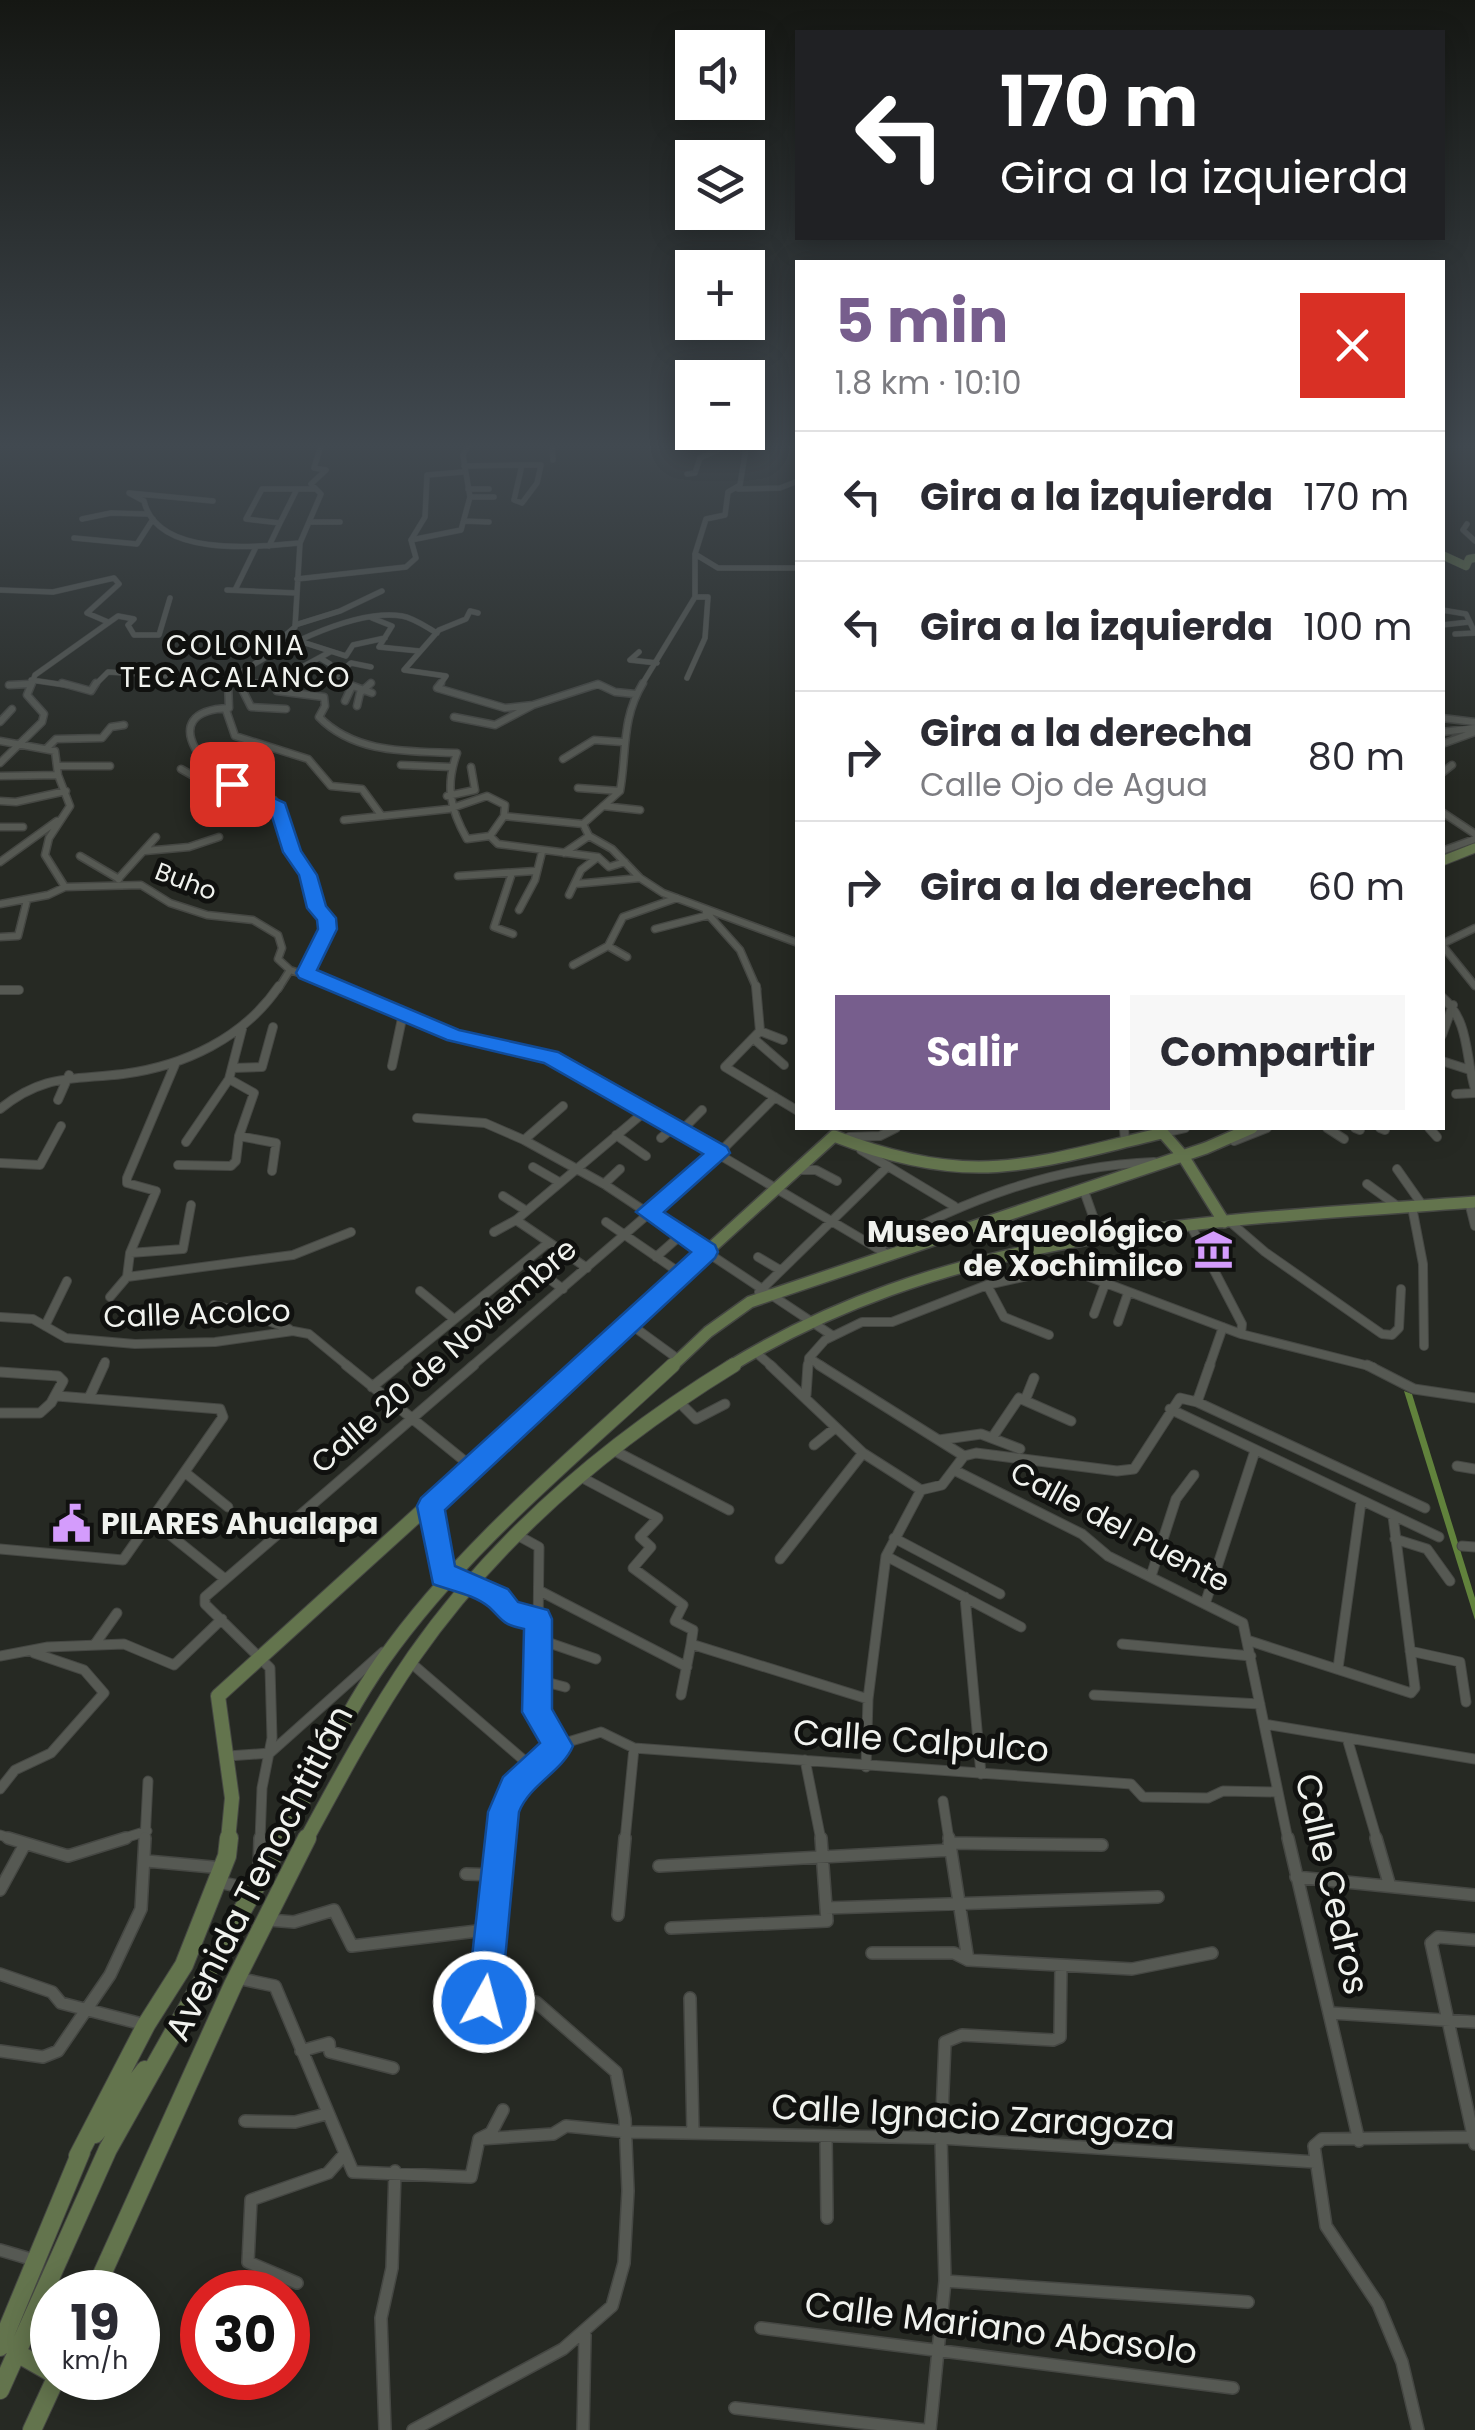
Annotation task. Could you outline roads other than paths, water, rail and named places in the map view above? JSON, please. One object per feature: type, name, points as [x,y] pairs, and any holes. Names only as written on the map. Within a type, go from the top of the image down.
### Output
[{"type":"main road","points":[[1445,556],[1466,566],[1470,558],[1475,558]]},
{"type":"main road","points":[[1445,860],[1475,848]]},
{"type":"main road","points":[[8,2350],[90,2183],[384,1660],[450,1580],[584,1447],[732,1312],[767,1292],[891,1257],[1206,1148],[1247,1130]]},
{"type":"main road","points":[[0,2390],[8,2350],[78,2156],[146,2025],[184,1965],[220,1875],[231,1831],[228,1756],[216,1700],[258,1656],[430,1506],[800,1170],[828,1132],[852,1146],[978,1167],[1163,1133],[1183,1156],[1226,1222]]},
{"type":"main road","name":"Avenida Tenochtitlán","points":[[104,2270],[264,1920],[377,1712],[432,1631],[471,1583],[578,1476],[651,1414],[811,1321],[906,1282],[990,1258],[1100,1236],[1472,1202]]},
{"type":"main road","points":[[634,1400],[651,1414]]},
{"type":"main road","points":[[613,1421],[628,1432]]},
{"type":"main road","points":[[413,1626],[432,1631]]},
{"type":"main road","points":[[78,2156],[168,2040]]},
{"type":"main road","points":[[8,2350],[30,2362]]},
{"type":"main road","points":[[32,2430],[44,2400]]},
{"type":"street","points":[[251,555],[231,590],[297,594]]},
{"type":"street","points":[[295,625],[299,555]]},
{"type":"street","points":[[297,579],[382,572],[414,563],[413,555]]},
{"type":"street","points":[[504,816],[584,824],[620,791],[624,767],[622,742],[634,694],[695,597],[695,555]]},
{"type":"street","points":[[697,555],[718,568],[795,568]]},
{"type":"street","points":[[0,590],[53,592],[114,578],[118,584],[87,613],[108,622]]},
{"type":"street","points":[[286,646],[280,640],[295,625],[340,611],[382,590]]},
{"type":"street","points":[[695,597],[717,597]]},
{"type":"street","points":[[687,678],[705,638],[708,597]]},
{"type":"street","points":[[0,763],[44,721],[44,714],[27,695],[30,682],[108,622],[122,616],[134,619],[128,625],[134,635],[159,635],[170,598]]},
{"type":"street","points":[[478,613],[470,611],[466,618],[455,618],[436,633],[404,670],[446,676],[437,688],[505,708],[534,705]]},
{"type":"street","points":[[1445,611],[1466,614],[1475,633],[1455,634]]},
{"type":"street","points":[[228,680],[286,646],[372,618],[399,616],[436,633]]},
{"type":"street","points":[[372,618],[392,626],[379,647],[419,651]]},
{"type":"street","points":[[1445,625],[1469,622]]},
{"type":"street","points":[[299,641],[346,656],[353,645],[385,638]]},
{"type":"street","points":[[330,652],[276,684],[277,691],[324,698],[325,706],[319,716],[326,727],[352,740],[402,754],[457,753],[447,796],[450,809],[467,839],[490,836],[504,816],[505,806],[492,796],[450,809],[344,820]]},
{"type":"street","points":[[640,652],[630,660],[657,663]]},
{"type":"street","points":[[320,658],[336,680],[372,693]]},
{"type":"street","points":[[336,675],[350,663],[371,667]]},
{"type":"street","points":[[9,684],[50,680],[91,691],[105,672],[172,676]]},
{"type":"street","points":[[228,680],[241,687],[293,672]]},
{"type":"street","points":[[226,710],[230,704],[228,680]]},
{"type":"street","points":[[358,706],[363,690],[371,683]]},
{"type":"street","points":[[454,717],[486,726],[598,684],[615,692],[634,694]]},
{"type":"street","points":[[345,700],[352,686]]},
{"type":"street","points":[[241,687],[241,693],[256,707],[258,720]]},
{"type":"street","points":[[256,707],[286,709]]},
{"type":"street","points":[[0,722],[12,710]]},
{"type":"street","points":[[226,710],[206,710],[192,723],[189,739],[210,767],[248,795],[274,800],[281,812],[292,852],[308,875],[317,908],[328,924],[306,973]]},
{"type":"street","points":[[226,710],[236,736],[308,759],[332,786],[362,789],[381,814]]},
{"type":"street","points":[[1445,719],[1475,727]]},
{"type":"street","points":[[48,747],[56,739],[102,738],[111,726],[124,725]]},
{"type":"street","points":[[1445,732],[1475,727]]},
{"type":"street","points":[[1445,742],[1475,727]]},
{"type":"street","points":[[0,740],[55,751],[70,802],[47,840],[44,862],[65,886]]},
{"type":"street","points":[[563,759],[594,740],[622,742]]},
{"type":"street","points":[[401,764],[451,768]]},
{"type":"street","points":[[1445,771],[1452,765]]},
{"type":"street","points":[[0,776],[110,766]]},
{"type":"street","points":[[181,769],[193,773],[201,782],[210,767]]},
{"type":"street","points":[[447,796],[475,790],[471,767]]},
{"type":"street","points":[[578,788],[620,791]]},
{"type":"street","points":[[0,801],[16,802],[66,791]]},
{"type":"street","points":[[603,806],[640,810]]},
{"type":"street","points":[[1445,814],[1475,837]]},
{"type":"street","points":[[0,862],[64,815]]},
{"type":"street","points":[[584,824],[589,836],[612,849],[640,878],[706,912],[795,941]]},
{"type":"street","points":[[0,828],[23,827]]},
{"type":"street","points":[[490,836],[494,843],[598,857],[610,867],[625,862]]},
{"type":"street","points":[[564,854],[589,836]]},
{"type":"street","points":[[118,879],[156,837]]},
{"type":"street","points":[[145,851],[189,847],[220,837]]},
{"type":"street","points":[[1445,849],[1475,837]]},
{"type":"street","points":[[519,910],[535,880],[542,852]]},
{"type":"street","points":[[80,856],[127,884]]},
{"type":"street","points":[[569,895],[581,870],[598,857]]},
{"type":"street","points":[[458,876],[535,871]]},
{"type":"street","points":[[512,873],[494,927],[513,934]]},
{"type":"street","points":[[575,884],[640,878]]},
{"type":"street","name":"Buho","points":[[0,904],[27,900],[65,886],[141,885],[187,908],[253,920],[267,927],[280,938],[278,959],[290,970]]},
{"type":"street","points":[[573,965],[608,946],[622,917],[677,898]]},
{"type":"street","points":[[0,937],[18,936],[27,900]]},
{"type":"street","points":[[706,912],[723,925],[754,972],[755,988],[762,1001],[757,1035],[725,1067],[795,1109]]},
{"type":"street","points":[[655,929],[706,912]]},
{"type":"street","points":[[723,925],[743,923]]},
{"type":"street","points":[[1445,943],[1475,928]]},
{"type":"street","points":[[608,946],[627,956]]},
{"type":"street","points":[[1445,948],[1475,986]]},
{"type":"street","points":[[0,1109],[36,1083],[69,1075],[133,1072],[176,1061],[242,1029],[274,997],[290,970],[306,973],[463,1038],[550,1057],[648,1109],[891,1257]]},
{"type":"street","points":[[0,990],[19,990]]},
{"type":"street","points":[[1445,998],[1453,1005],[1464,1029],[1475,1091],[1456,1094]]},
{"type":"street","points":[[1445,1026],[1453,1005]]},
{"type":"street","points":[[392,1066],[403,1014]]},
{"type":"street","points":[[233,1068],[262,1068],[273,1027]]},
{"type":"street","points":[[186,1142],[229,1079],[242,1029]]},
{"type":"street","points":[[757,1035],[782,1040]]},
{"type":"street","points":[[757,1035],[784,1065]]},
{"type":"street","points":[[110,1297],[127,1277],[130,1253],[156,1188],[127,1183],[176,1061]]},
{"type":"street","points":[[1445,1062],[1470,1070]]},
{"type":"street","points":[[58,1100],[69,1075]]},
{"type":"street","points":[[178,1165],[231,1166],[236,1161],[239,1136],[252,1109],[254,1093],[229,1079]]},
{"type":"street","name":"Calle 20 de Noviembre","points":[[225,1579],[719,1153],[776,1097]]},
{"type":"street","points":[[524,1140],[562,1106]]},
{"type":"street","points":[[494,1232],[516,1220],[648,1109]]},
{"type":"street","points":[[661,1138],[702,1110]]},
{"type":"street","points":[[417,1118],[484,1123],[524,1140],[604,1184],[832,1336]]},
{"type":"street","points":[[0,1163],[40,1166],[61,1126]]},
{"type":"street","points":[[828,1132],[870,1138],[891,1130]]},
{"type":"street","points":[[1124,1130],[1125,1141]]},
{"type":"street","points":[[1163,1133],[1176,1130]]},
{"type":"street","points":[[1206,1148],[1261,1130]]},
{"type":"street","points":[[1330,1130],[1344,1140]]},
{"type":"street","points":[[1432,1130],[1437,1137]]},
{"type":"street","points":[[616,1135],[646,1156]]},
{"type":"street","points":[[239,1136],[276,1143],[272,1171]]},
{"type":"street","points":[[1111,1144],[1122,1162]]},
{"type":"street","points":[[852,1146],[954,1206]]},
{"type":"street","points":[[876,1248],[954,1206],[1091,1168],[1122,1162],[1164,1162]]},
{"type":"street","points":[[533,1166],[559,1182]]},
{"type":"street","points":[[767,1292],[780,1270],[888,1166]]},
{"type":"street","points":[[1091,1168],[1103,1182]]},
{"type":"street","points":[[1397,1168],[1424,1264],[1424,1346]]},
{"type":"street","points":[[604,1184],[620,1170]]},
{"type":"street","points":[[800,1170],[816,1170],[836,1181]]},
{"type":"street","points":[[1367,1184],[1411,1207]]},
{"type":"street","points":[[1084,1188],[1100,1236]]},
{"type":"street","points":[[503,1196],[525,1210]]},
{"type":"street","points":[[1472,1202],[1475,1226]]},
{"type":"street","points":[[130,1253],[183,1249],[192,1205]]},
{"type":"street","points":[[516,1220],[586,1268]]},
{"type":"street","points":[[606,1222],[683,1275]]},
{"type":"street","points":[[1226,1222],[1382,1334],[1392,1335],[1398,1328],[1400,1289]]},
{"type":"street","points":[[1191,1226],[1242,1324],[1242,1334]]},
{"type":"street","points":[[127,1277],[293,1255],[351,1232]]},
{"type":"street","points":[[656,1257],[681,1234]]},
{"type":"street","points":[[372,1387],[548,1242]]},
{"type":"street","points":[[758,1257],[780,1270]]},
{"type":"street","points":[[806,1395],[809,1358],[832,1336],[862,1322],[892,1322],[987,1285],[1059,1269],[1242,1334],[1370,1364],[1414,1388],[1475,1398]]},
{"type":"street","points":[[548,1278],[563,1289]]},
{"type":"street","points":[[45,1326],[67,1281]]},
{"type":"street","points":[[1094,1314],[1105,1284]]},
{"type":"street","points":[[987,1285],[1004,1316],[1049,1335]]},
{"type":"street","points":[[420,1291],[454,1319]]},
{"type":"street","points":[[1118,1322],[1128,1293]]},
{"type":"street","points":[[214,1305],[250,1313],[293,1331]]},
{"type":"street","name":"Calle Acolco","points":[[0,1317],[33,1319],[66,1338],[134,1344],[215,1342],[293,1331],[309,1334],[472,1467]]},
{"type":"street","points":[[630,1324],[678,1359]]},
{"type":"street","points":[[1198,1402],[1223,1327]]},
{"type":"street","points":[[754,1352],[806,1395],[862,1453],[920,1490],[942,1485],[964,1456],[976,1453],[1134,1470],[1180,1398],[1198,1402],[1425,1508]]},
{"type":"street","points":[[809,1358],[964,1456]]},
{"type":"street","points":[[88,1398],[105,1362]]},
{"type":"street","points":[[0,1372],[58,1376],[63,1382],[48,1412],[40,1416],[0,1414]]},
{"type":"street","points":[[1026,1398],[1034,1378]]},
{"type":"street","points":[[0,1549],[123,1560],[187,1474],[224,1412],[56,1396]]},
{"type":"street","points":[[675,1398],[696,1420],[725,1404]]},
{"type":"street","points":[[994,1435],[1019,1398],[1072,1421]]},
{"type":"street","points":[[1170,1409],[1439,1537]]},
{"type":"street","points":[[814,1445],[835,1428]]},
{"type":"street","points":[[939,1440],[948,1435],[994,1435],[1020,1449]]},
{"type":"street","points":[[609,1448],[729,1510]]},
{"type":"street","points":[[1206,1601],[1255,1451]]},
{"type":"street","points":[[780,1560],[862,1453]]},
{"type":"street","points":[[1457,1466],[1475,1469]]},
{"type":"street","name":"Calle del Puente","points":[[954,1470],[1082,1534],[1108,1556],[1237,1617],[1250,1641]]},
{"type":"street","points":[[187,1474],[228,1508]]},
{"type":"street","points":[[1150,1576],[1176,1500],[1194,1475]]},
{"type":"street","points":[[578,1476],[658,1518],[640,1537],[651,1547],[633,1568],[683,1605],[675,1621],[694,1630],[681,1695]]},
{"type":"street","points":[[866,1767],[868,1699],[886,1556],[920,1490]]},
{"type":"street","points":[[1338,1668],[1360,1502]]},
{"type":"street","points":[[430,1506],[441,1573],[450,1580],[471,1583],[502,1601],[510,1613],[538,1619]]},
{"type":"street","points":[[1250,1641],[1411,1692],[1414,1688],[1392,1516]]},
{"type":"street","points":[[146,1861],[256,1882],[262,1788],[270,1753],[270,1668],[204,1601],[225,1579],[154,1522]]},
{"type":"street","points":[[412,2430],[431,2425],[461,2402],[585,2336],[619,2294],[628,2132],[616,2070],[536,2002],[484,2002],[504,1812],[513,1788],[558,1746],[537,1712],[539,1548],[517,1534]]},
{"type":"street","points":[[894,1538],[1000,1594]]},
{"type":"street","points":[[1396,1539],[1427,1549],[1450,1581]]},
{"type":"street","points":[[1462,1546],[1475,1547]]},
{"type":"street","points":[[886,1556],[1021,1627]]},
{"type":"street","points":[[540,1592],[686,1667]]},
{"type":"street","points":[[966,1597],[982,1774]]},
{"type":"street","points":[[96,1644],[117,1613]]},
{"type":"street","points":[[0,1656],[124,1644],[174,1665],[222,1619]]},
{"type":"street","points":[[228,1756],[270,1753],[413,1626]]},
{"type":"street","points":[[538,1640],[596,1659]]},
{"type":"street","name":"Calle Cedros","points":[[1250,1641],[1296,1877],[1359,2140]]},
{"type":"street","points":[[690,1644],[868,1699]]},
{"type":"street","points":[[1122,1644],[1251,1656]]},
{"type":"street","points":[[0,1789],[16,1770],[51,1752],[104,1693],[103,1687],[79,1666],[30,1652]]},
{"type":"street","points":[[1410,1652],[1460,1662],[1466,1702]]},
{"type":"street","points":[[410,1662],[534,1769]]},
{"type":"street","points":[[538,1680],[565,1687]]},
{"type":"street","points":[[1094,1695],[1260,1704]]},
{"type":"street","points":[[1264,1724],[1475,1759]]},
{"type":"street","name":"Calle Calpulco","points":[[558,1746],[600,1732],[634,1748],[1131,1784],[1143,1797],[1208,1798],[1223,1792],[1278,1792]]},
{"type":"street","points":[[1347,1738],[1389,1883]]},
{"type":"street","points":[[618,1915],[634,1748]]},
{"type":"street","points":[[671,1928],[828,1922],[822,1858],[805,1760]]},
{"type":"street","points":[[0,2050],[50,2056],[87,2011],[128,1943],[141,1909],[148,1781]]},
{"type":"street","points":[[943,1801],[968,1960]]},
{"type":"street","points":[[0,1836],[68,1856],[147,1831]]},
{"type":"street","points":[[0,1890],[25,1844]]},
{"type":"street","points":[[659,1866],[950,1847],[1102,1845]]},
{"type":"street","points":[[466,1874],[498,1875]]},
{"type":"street","points":[[1296,1877],[1475,1894]]},
{"type":"street","points":[[826,1908],[1158,1897]]},
{"type":"street","points":[[264,1920],[294,1922],[334,1910],[352,1946],[494,1929]]},
{"type":"street","points":[[1418,2430],[1402,2362],[1378,2304],[1326,2226],[1314,2146],[1322,2139],[1474,2141],[1431,1944],[1438,1937],[1475,1940]]},
{"type":"street","points":[[872,1953],[954,1953],[968,1960],[1132,1968],[1212,1953]]},
{"type":"street","points":[[735,2408],[928,2430],[941,2351],[945,2282],[941,2138],[945,2042],[962,2035],[1053,2040],[1060,2037],[1061,1966]]},
{"type":"street","points":[[0,1974],[52,1992],[61,2002],[146,2025]]},
{"type":"street","points":[[238,1978],[275,1986],[343,2156],[353,2172],[471,2176],[479,2139],[492,2133],[502,2110]]},
{"type":"street","points":[[690,1998],[694,2132]]},
{"type":"street","points":[[1331,2013],[1475,2022]]},
{"type":"street","points":[[301,2052],[329,2043],[330,2052],[394,2068]]},
{"type":"street","points":[[245,2122],[295,2122],[326,2114]]},
{"type":"street","name":"Calle Ignacio Zaragoza","points":[[479,2139],[553,2134],[566,2126],[628,2132],[941,2138],[1315,2162]]},
{"type":"street","points":[[826,2136],[827,2218]]},
{"type":"street","points":[[267,2270],[248,2262],[251,2200],[328,2173],[343,2156]]},
{"type":"street","points":[[385,2430],[381,2318],[392,2268],[396,2171]]},
{"type":"street","points":[[0,2250],[38,2262]]},
{"type":"street","points":[[945,2282],[1248,2302]]},
{"type":"street","name":"Calle Mariano Abasolo","points":[[761,2328],[1233,2388]]},
{"type":"street","points":[[584,2430],[585,2336]]},
{"type":"place","name":"Museo Arqueológico de Xochimilco","points":[[1213,1249]]},
{"type":"place","name":"PILARES Ahualapa","points":[[71,1524]]},
{"type":"district","name":"COLONIA TECACALANCO","points":[[236,661]]}]
